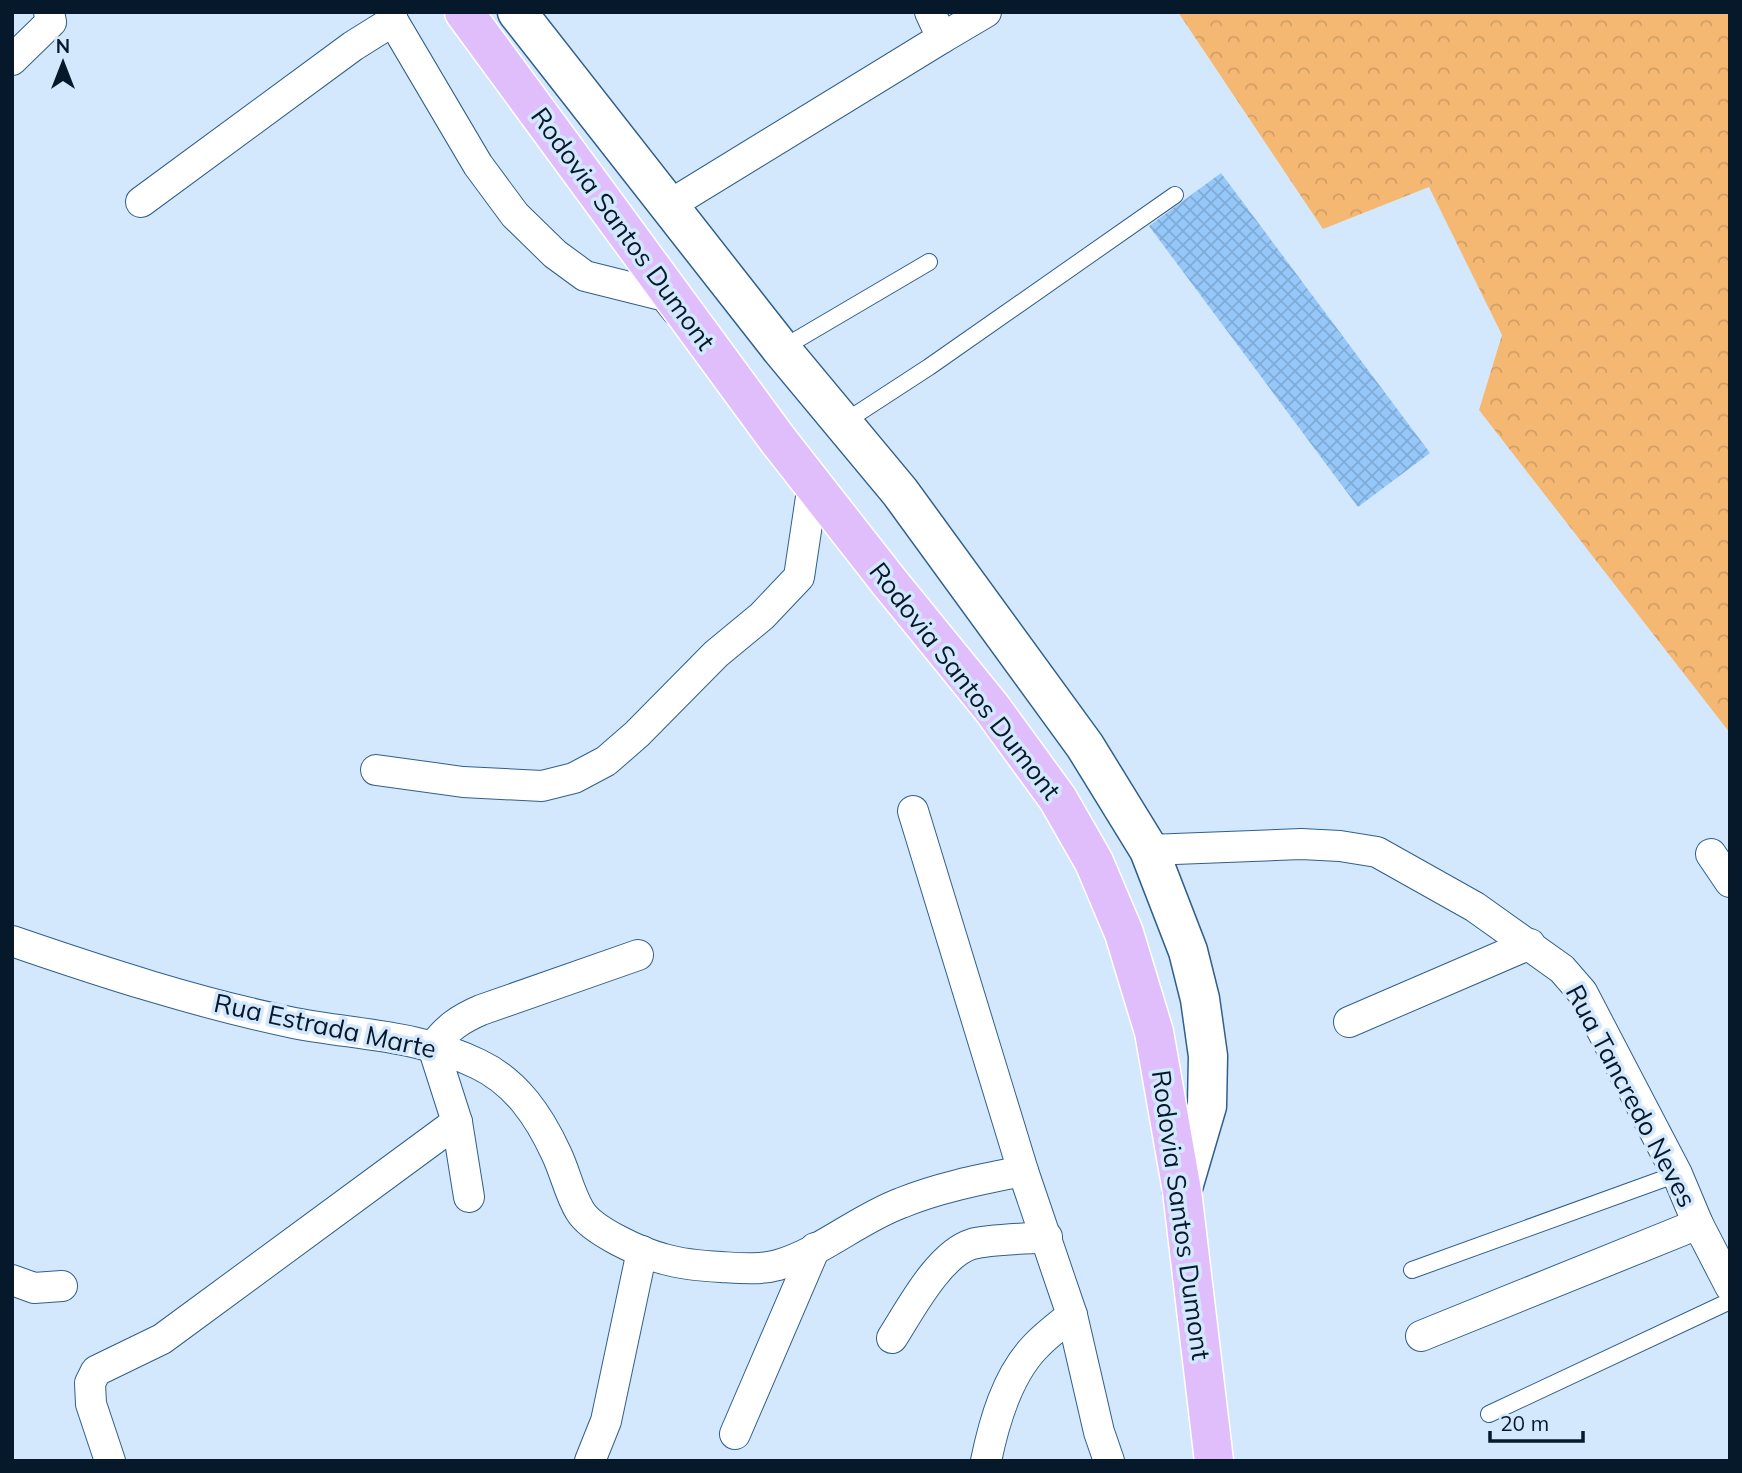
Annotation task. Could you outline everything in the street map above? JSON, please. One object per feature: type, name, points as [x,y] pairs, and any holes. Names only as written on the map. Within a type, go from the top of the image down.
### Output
[{"type":"highway","name":"Rodovia Santos Dumont","points":[[464,12],[778,440],[991,707],[1058,799],[1094,862],[1124,933],[1154,1032],[1182,1191],[1214,1461]]},
{"type":"street","points":[[12,60],[51,22],[49,12]]},
{"type":"street","points":[[517,12],[781,349],[900,492],[1085,746],[1149,850],[1188,951],[1200,999],[1208,1056],[1206,1106],[1182,1191]]},
{"type":"street","points":[[668,206],[936,25],[986,12]]},
{"type":"street","points":[[141,202],[392,17],[478,165],[515,215],[555,254],[585,276],[665,296],[778,440]]},
{"type":"street","points":[[376,769],[463,782],[542,786],[574,778],[606,761],[638,734],[716,654],[762,616],[799,577],[813,484]]},
{"type":"street","points":[[913,811],[1023,1171],[1072,1315],[1099,1432],[1109,1461]]},
{"type":"street","name":"Rua Tancredo Neves","points":[[1149,850],[1301,844],[1377,852],[1475,907],[1562,968],[1582,992],[1677,1174],[1698,1224],[1730,1286]]},
{"type":"street","points":[[1711,854],[1730,882]]},
{"type":"street","name":"Rua Estrada Marte","points":[[12,941],[132,982],[294,1023],[408,1040],[479,1064],[512,1087],[528,1103],[556,1153],[581,1213],[595,1227],[664,1259],[718,1267],[777,1265],[902,1202],[1023,1171]]},
{"type":"street","points":[[1349,1022],[1530,944]]},
{"type":"street","points":[[469,1198],[457,1122],[433,1047],[446,1029],[460,1019],[638,955]]},
{"type":"street","points":[[110,1461],[92,1404],[90,1382],[96,1371],[162,1339],[457,1122]]},
{"type":"street","points":[[1421,1336],[1698,1224]]},
{"type":"street","points":[[892,1338],[929,1282],[955,1253],[972,1244],[1047,1237]]},
{"type":"street","points":[[735,1434],[815,1248]]},
{"type":"street","points":[[590,1461],[606,1421],[642,1251]]},
{"type":"street","points":[[12,1280],[34,1288],[62,1286]]},
{"type":"street","points":[[986,1461],[998,1416],[1011,1384],[1034,1348],[1072,1315]]},
{"type":"lane","points":[[843,423],[929,367],[1175,195]]},
{"type":"lane","points":[[781,349],[929,262]]},
{"type":"lane","points":[[1412,1270],[1677,1174]]},
{"type":"lane","points":[[1489,1415],[1730,1301]]},
{"type":"green space","points":[[1178,12],[1730,12],[1730,733],[1479,410],[1502,335],[1429,187],[1323,229]]},
{"type":"building","points":[[1221,173],[1430,453],[1358,507],[1149,226]]}]
